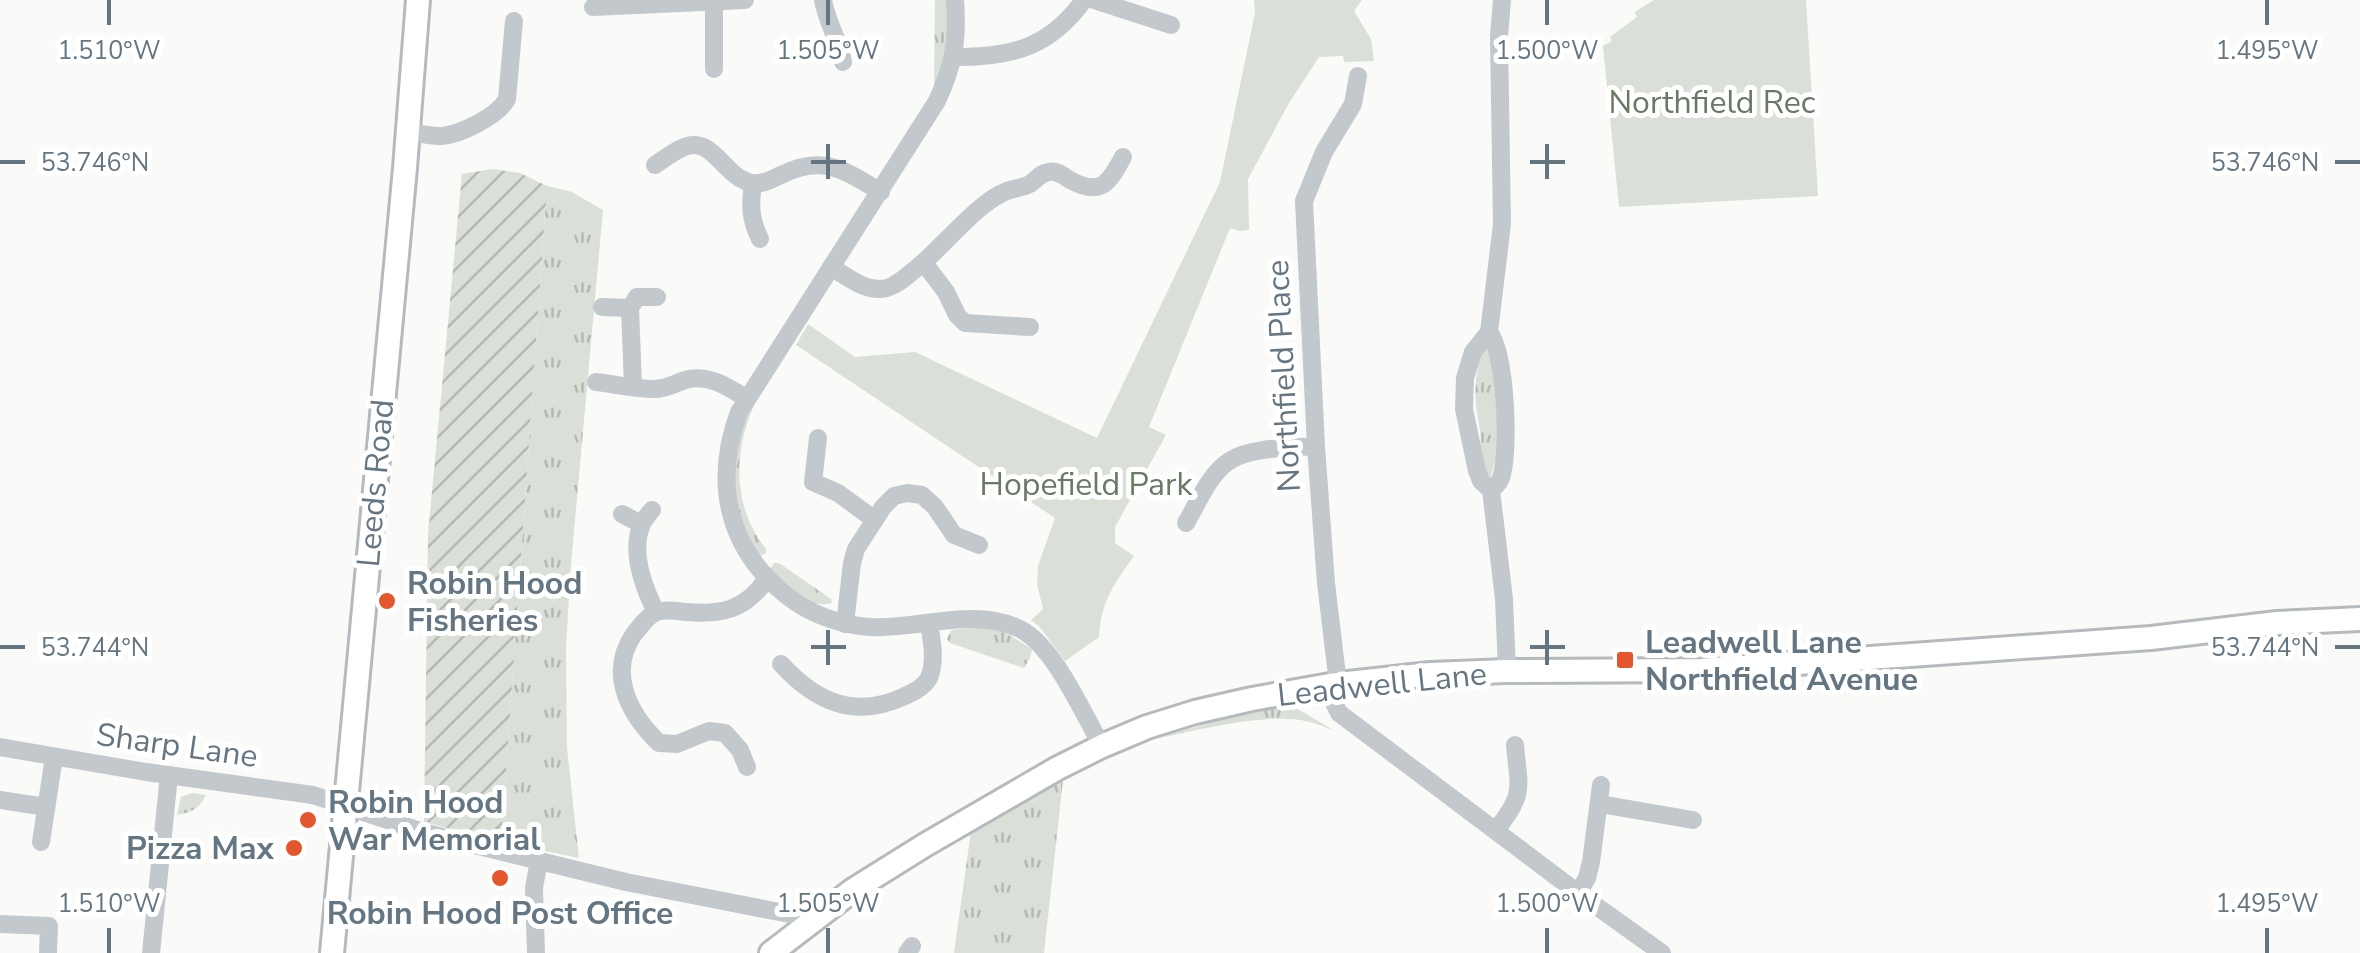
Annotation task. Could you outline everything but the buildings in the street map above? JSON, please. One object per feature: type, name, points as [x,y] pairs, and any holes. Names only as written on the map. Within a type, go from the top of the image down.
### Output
[{"type":"main road","name":"Leeds Road","points":[[332,953],[418,0]]},
{"type":"main road","name":"Leadwell Lane","points":[[770,953],[853,890],[1042,777],[1102,746],[1195,712],[1334,684],[1399,676],[1735,668],[2360,619]]},
{"type":"street","points":[[594,8],[745,0]]},
{"type":"street","points":[[823,0],[843,62]]},
{"type":"street","points":[[955,0],[954,57],[938,101],[746,398],[731,432],[727,495],[735,530],[766,580],[818,615],[845,624],[894,627],[994,621],[1015,626],[1032,636],[1046,649],[1102,746]]},
{"type":"street","points":[[954,57],[1015,52],[1042,42],[1084,0]]},
{"type":"street","points":[[1094,0],[1171,25]]},
{"type":"street","points":[[1502,0],[1502,224],[1489,332],[1473,352],[1465,378],[1464,409],[1476,471],[1491,490],[1504,600],[1506,671]]},
{"type":"street","points":[[714,1],[714,69]]},
{"type":"street","points":[[407,132],[454,134],[503,106],[514,21]]},
{"type":"street","name":"Northfield Place","points":[[1334,684],[1316,446],[1304,201],[1324,152],[1353,104],[1358,76]]},
{"type":"street","points":[[656,164],[694,144],[706,146],[734,175],[753,184],[814,164],[847,172],[881,192]]},
{"type":"street","points":[[831,267],[870,288],[897,284],[976,213],[1007,191],[1030,184],[1049,172],[1058,172],[1080,186],[1095,188],[1107,184],[1123,158]]},
{"type":"street","points":[[753,184],[750,211],[760,239]]},
{"type":"street","points":[[962,198],[976,213]]},
{"type":"street","points":[[924,263],[965,323],[1030,327]]},
{"type":"street","points":[[632,386],[630,308],[637,297],[649,291]]},
{"type":"street","points":[[602,307],[630,308]]},
{"type":"street","points":[[1489,332],[1500,356],[1504,412],[1504,463],[1500,479],[1491,490]]},
{"type":"street","points":[[596,382],[652,389],[702,377],[746,398]]},
{"type":"street","points":[[818,438],[814,482],[876,520]]},
{"type":"street","points":[[1186,524],[1216,474],[1233,458],[1316,446]]},
{"type":"street","points":[[845,624],[856,549],[894,496],[922,495],[954,535],[978,545]]},
{"type":"street","points":[[622,514],[646,517],[638,544],[645,589],[656,612]]},
{"type":"street","points":[[747,767],[740,750],[725,733],[709,731],[677,744],[659,743],[634,714],[624,695],[623,659],[636,633],[656,612],[724,611],[742,606],[766,580]]},
{"type":"street","points":[[781,664],[793,688],[862,709],[882,706],[927,682],[933,650],[929,624]]},
{"type":"street","points":[[1334,684],[1332,699],[1340,713],[1662,953]]},
{"type":"street","points":[[1496,830],[1515,806],[1518,793],[1515,745]]},
{"type":"street","name":"Sharp Lane","points":[[0,746],[54,758],[313,795],[423,832],[626,882],[815,918]]},
{"type":"street","points":[[41,842],[54,758]]},
{"type":"street","points":[[151,953],[169,776]]},
{"type":"street","points":[[1578,892],[1587,878],[1601,784]]},
{"type":"street","points":[[0,800],[46,807]]},
{"type":"street","points":[[1600,804],[1693,820]]},
{"type":"street","points":[[536,953],[534,888],[539,860]]},
{"type":"street","points":[[0,924],[50,926],[48,953]]},
{"type":"green space","points":[[935,0],[948,0],[947,53],[934,93]]},
{"type":"green space","name":"Hopefield Park","points":[[1254,0],[1362,0],[1354,11],[1371,39],[1374,61],[1344,62],[1343,56],[1319,57],[1248,179],[1249,230],[1230,228],[1149,427],[1166,435],[1115,527],[1115,543],[1134,556],[1110,594],[1102,613],[1099,637],[1065,661],[1031,620],[1043,609],[1037,584],[1038,566],[1055,518],[796,345],[808,324],[855,357],[915,352],[1097,438],[1220,182],[1255,13]]},
{"type":"green space","name":"Northfield Rec","points":[[1654,0],[1806,0],[1818,196],[1619,207],[1603,46],[1637,17],[1635,12]]},
{"type":"green space","points":[[493,169],[520,173],[547,186],[501,842],[424,822],[428,534],[462,174]]},
{"type":"green space","points":[[547,186],[572,192],[603,210],[566,647],[567,748],[579,858],[501,842]]},
{"type":"green space","points":[[1485,346],[1494,353],[1499,447],[1491,476],[1487,476],[1478,454],[1481,435],[1476,382]]},
{"type":"green space","points":[[757,399],[743,437],[739,476],[746,514],[766,549],[760,556],[741,520],[734,478],[740,436]]},
{"type":"green space","points":[[774,563],[832,603],[814,603],[799,596],[772,572]]},
{"type":"green space","points":[[980,627],[1004,632],[1032,649],[1024,668],[947,639],[951,630]]},
{"type":"green space","points":[[1288,706],[1335,731],[1300,720],[1272,719],[1154,739],[1216,721]]},
{"type":"green space","points":[[1063,780],[1044,953],[954,953],[971,831]]},
{"type":"green space","points":[[192,793],[206,795],[194,809],[177,815],[181,797]]},
{"type":"place","name":"Robin Hood Fisheries","points":[[387,601]]},
{"type":"place","name":"Leadwell Lane Northfield Avenue","points":[[1625,660]]},
{"type":"place","name":"Robin Hood War Memorial","points":[[308,820]]},
{"type":"place","name":"Pizza Max","points":[[294,848]]},
{"type":"place","name":"Robin Hood Post Office","points":[[500,878]]}]
